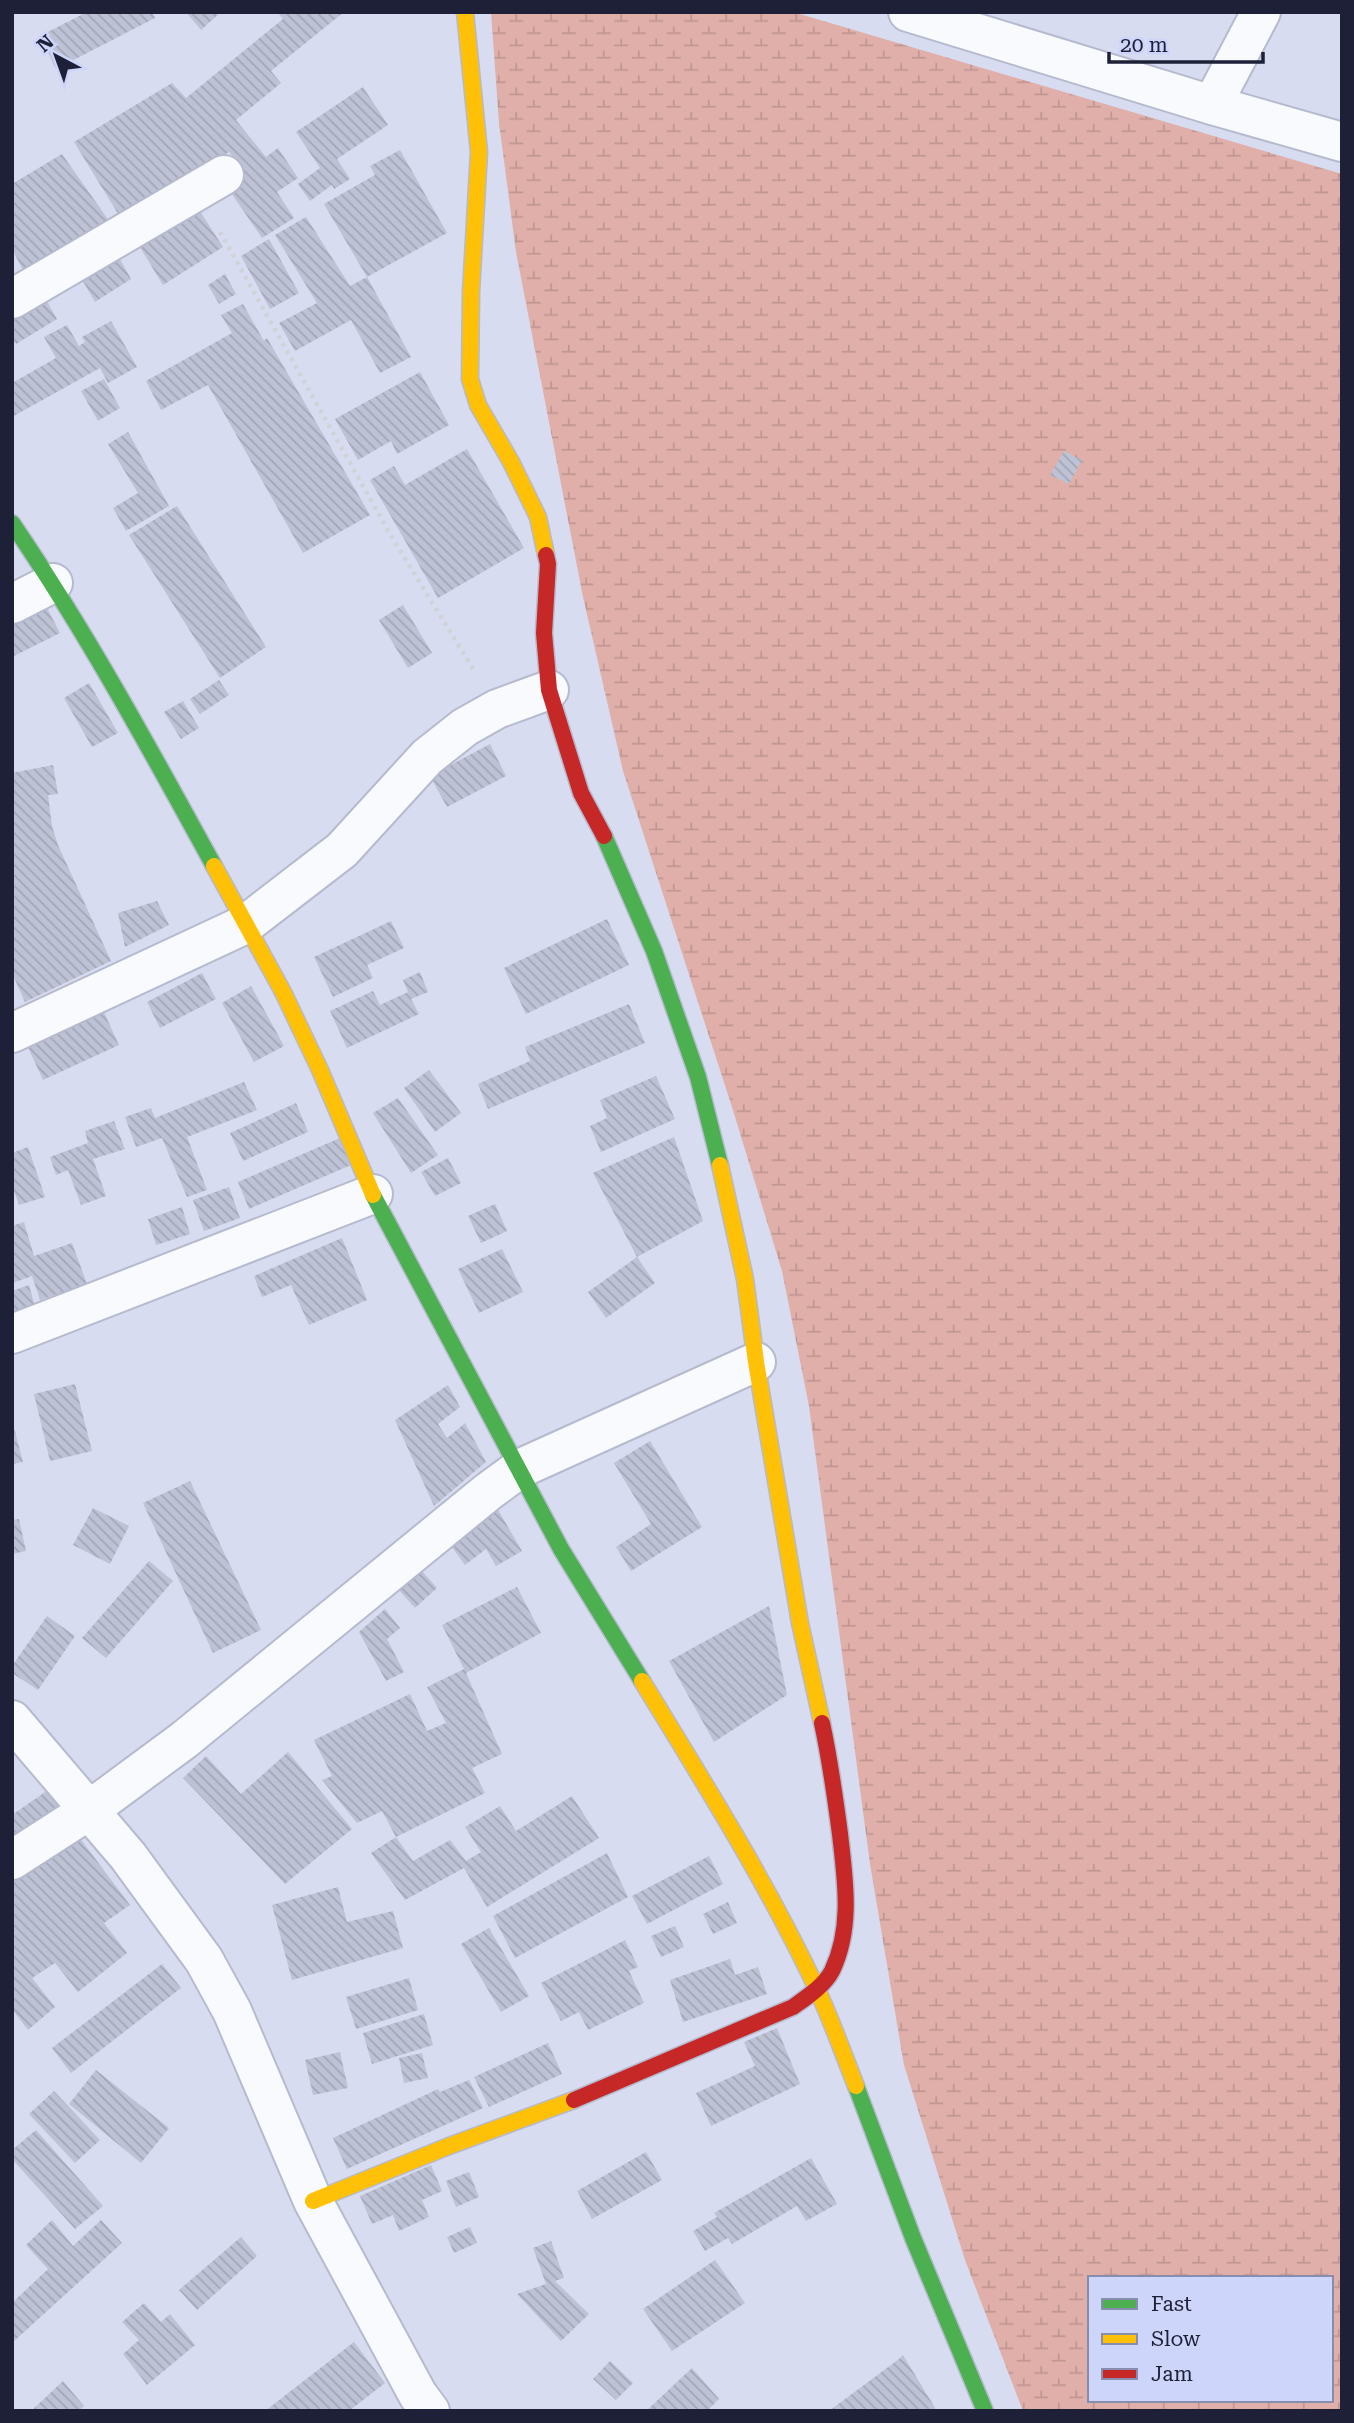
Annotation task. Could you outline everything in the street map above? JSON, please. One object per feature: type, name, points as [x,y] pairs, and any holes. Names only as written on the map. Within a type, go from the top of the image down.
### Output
[{"type":"street","points":[[313,2201],[578,2098],[793,2007],[817,1989],[831,1972],[842,1940],[847,1900],[832,1767],[800,1623],[756,1362],[745,1279],[731,1208],[698,1077],[654,951],[599,825],[581,793],[555,715],[549,690],[544,633],[548,565],[538,517],[478,405],[470,379],[471,292],[479,152],[465,12]]},
{"type":"street","points":[[908,12],[1342,142]]},
{"type":"street","points":[[1212,105],[1261,12]]},
{"type":"street","points":[[12,299],[210,184]]},
{"type":"street","points":[[12,523],[52,583],[145,740],[283,992],[373,1194],[561,1549],[731,1828],[779,1914],[817,1989],[913,2238],[985,2411]]},
{"type":"street","points":[[12,604],[52,583]]},
{"type":"street","points":[[12,1033],[246,924],[342,850],[427,757],[465,727],[498,709],[549,690]]},
{"type":"street","points":[[12,1334],[373,1194]]},
{"type":"street","points":[[12,1860],[88,1811],[184,1740],[519,1469],[756,1362]]},
{"type":"street","points":[[12,1720],[128,1856],[204,1960],[232,2011],[313,2201],[429,2411]]},
{"type":"path","points":[[210,184],[243,270],[390,534],[498,709]]},
{"type":"green space","points":[[491,12],[793,12],[1342,174],[1342,2411],[1023,2411],[965,2260],[904,2065],[870,1864],[809,1406],[782,1271],[623,771],[583,597],[516,252],[499,123]]},
{"type":"building","points":[[87,12],[152,12],[155,18],[56,69],[40,36]]},
{"type":"building","points":[[186,12],[221,12],[201,30]]},
{"type":"building","points":[[277,12],[344,12],[271,71],[281,83],[236,120],[266,157],[278,148],[298,178],[277,192],[294,218],[262,238],[225,184],[244,171],[229,152],[120,217],[74,142],[172,83],[186,98],[283,19]]},
{"type":"building","points":[[363,87],[388,125],[337,159],[350,179],[334,189],[332,185],[310,201],[298,184],[320,168],[296,132]]},
{"type":"building","points":[[400,150],[447,233],[367,277],[324,204],[375,175],[370,166]]},
{"type":"building","points":[[62,154],[112,225],[26,276],[12,249],[12,184]]},
{"type":"building","points":[[194,202],[223,247],[163,285],[135,239]]},
{"type":"building","points":[[306,217],[350,286],[367,277],[411,357],[380,373],[351,320],[295,351],[279,323],[317,303],[275,235]]},
{"type":"building","points":[[269,239],[299,293],[270,309],[241,256]]},
{"type":"building","points":[[116,252],[131,279],[95,302],[81,278]]},
{"type":"building","points":[[225,274],[236,294],[219,304],[208,285]]},
{"type":"building","points":[[45,298],[57,319],[16,344],[12,338],[12,318]]},
{"type":"building","points":[[243,304],[264,341],[267,338],[370,515],[303,553],[208,385],[161,410],[146,381],[232,333],[221,315]]},
{"type":"building","points":[[111,321],[137,367],[108,383],[100,368],[12,417],[12,383],[56,358],[44,337],[67,325],[79,346],[85,342],[82,337]]},
{"type":"building","points":[[420,372],[449,425],[397,454],[391,441],[358,460],[335,419]]},
{"type":"building","points":[[104,379],[120,408],[98,421],[81,391]]},
{"type":"building","points":[[128,432],[169,506],[126,531],[113,508],[138,493],[108,444]]},
{"type":"building","points":[[467,449],[524,548],[438,598],[370,480],[394,466],[405,485]]},
{"type":"building","points":[[1064,451],[1082,460],[1069,484],[1050,475]]},
{"type":"building","points":[[177,506],[266,647],[220,678],[129,535]]},
{"type":"building","points":[[45,604],[60,633],[12,657],[12,621]]},
{"type":"building","points":[[403,605],[432,653],[408,668],[379,620]]},
{"type":"building","points":[[219,680],[229,695],[200,714],[190,699]]},
{"type":"building","points":[[89,683],[118,733],[92,747],[64,698]]},
{"type":"building","points":[[183,701],[199,728],[181,739],[164,712]]},
{"type":"building","points":[[490,744],[506,776],[447,807],[430,776]]},
{"type":"building","points":[[53,765],[58,794],[48,795],[52,826],[58,845],[111,961],[25,1002],[12,973],[12,773]]},
{"type":"building","points":[[157,901],[169,925],[125,947],[118,913]]},
{"type":"building","points":[[607,919],[629,965],[526,1014],[504,968]]},
{"type":"building","points":[[391,921],[404,948],[367,965],[373,978],[333,997],[314,957]]},
{"type":"building","points":[[420,972],[428,992],[411,999],[419,1014],[347,1048],[330,1011],[373,991],[380,1005],[408,992],[403,980]]},
{"type":"building","points":[[202,973],[216,999],[160,1028],[147,1002]]},
{"type":"building","points":[[251,986],[284,1046],[254,1062],[222,1003]]},
{"type":"building","points":[[629,1004],[645,1043],[488,1109],[478,1084],[530,1061],[525,1047]]},
{"type":"building","points":[[102,1008],[119,1045],[43,1080],[26,1043]]},
{"type":"building","points":[[429,1070],[461,1113],[435,1132],[404,1088]]},
{"type":"building","points":[[656,1076],[675,1119],[601,1152],[590,1126],[607,1118],[600,1100]]},
{"type":"building","points":[[244,1082],[257,1110],[187,1137],[207,1190],[187,1197],[162,1138],[136,1147],[125,1117],[151,1108],[155,1118]]},
{"type":"building","points":[[398,1098],[438,1155],[411,1173],[373,1113]]},
{"type":"building","points":[[296,1103],[308,1132],[243,1161],[230,1133]]},
{"type":"building","points":[[114,1121],[125,1149],[93,1159],[106,1196],[81,1205],[68,1170],[56,1175],[50,1157],[88,1143],[85,1131]]},
{"type":"building","points":[[674,1137],[703,1221],[637,1257],[593,1173]]},
{"type":"building","points":[[340,1138],[351,1165],[249,1209],[238,1182]]},
{"type":"building","points":[[28,1147],[45,1197],[19,1205],[12,1185],[12,1153]]},
{"type":"building","points":[[448,1158],[461,1183],[435,1196],[421,1172]]},
{"type":"building","points":[[229,1187],[240,1218],[204,1231],[193,1200]]},
{"type":"building","points":[[495,1204],[507,1231],[481,1243],[468,1216]]},
{"type":"building","points":[[182,1207],[190,1234],[156,1245],[148,1219]]},
{"type":"building","points":[[24,1222],[34,1256],[72,1243],[87,1284],[40,1300],[32,1276],[13,1283],[12,1226]]},
{"type":"building","points":[[342,1238],[367,1300],[309,1325],[291,1285],[262,1297],[254,1276]]},
{"type":"building","points":[[502,1249],[523,1292],[479,1313],[458,1269]]},
{"type":"building","points":[[637,1257],[655,1283],[606,1318],[588,1292]]},
{"type":"building","points":[[29,1285],[35,1307],[14,1314],[12,1291]]},
{"type":"building","points":[[75,1384],[92,1451],[50,1461],[34,1394]]},
{"type":"building","points":[[448,1385],[460,1407],[438,1424],[447,1438],[465,1423],[486,1462],[434,1506],[395,1420]]},
{"type":"building","points":[[12,1425],[23,1462],[12,1464]]},
{"type":"building","points":[[650,1441],[702,1527],[631,1571],[616,1547],[651,1524],[614,1463]]},
{"type":"building","points":[[190,1481],[261,1630],[213,1653],[143,1503]]},
{"type":"building","points":[[494,1503],[522,1551],[496,1566],[486,1549],[465,1565],[449,1543]]},
{"type":"building","points":[[93,1508],[129,1526],[110,1564],[73,1545]]},
{"type":"building","points":[[19,1519],[26,1551],[12,1554],[12,1520]]},
{"type":"building","points":[[149,1561],[173,1581],[106,1658],[82,1638]]},
{"type":"building","points":[[421,1570],[437,1588],[415,1608],[399,1590]]},
{"type":"building","points":[[517,1587],[541,1633],[466,1673],[502,1754],[472,1768],[485,1793],[396,1837],[382,1811],[357,1823],[322,1780],[332,1776],[314,1740],[410,1694],[427,1731],[446,1723],[427,1687],[464,1669],[442,1625]]},
{"type":"building","points":[[769,1606],[787,1695],[714,1742],[669,1661]]},
{"type":"building","points":[[385,1609],[400,1628],[387,1639],[404,1672],[386,1681],[359,1632]]},
{"type":"building","points":[[47,1616],[75,1636],[38,1690],[12,1673],[12,1666]]},
{"type":"building","points":[[288,1752],[352,1829],[285,1884],[183,1778],[206,1756],[241,1794]]},
{"type":"building","points":[[48,1790],[63,1810],[12,1844],[12,1815]]},
{"type":"building","points":[[572,1796],[599,1838],[487,1907],[464,1868],[405,1900],[371,1853],[396,1837],[413,1861],[450,1840],[466,1861],[481,1852],[465,1827],[500,1806],[516,1831]]},
{"type":"building","points":[[76,1833],[130,1905],[104,1923],[127,1953],[78,1992],[55,1963],[32,1978],[55,2007],[28,2030],[12,2009],[12,1879]]},
{"type":"building","points":[[607,1853],[628,1897],[515,1958],[493,1916]]},
{"type":"building","points":[[709,1856],[723,1884],[647,1924],[632,1896]]},
{"type":"building","points":[[338,1887],[347,1922],[393,1911],[403,1948],[292,1980],[272,1905]]},
{"type":"building","points":[[728,1902],[737,1923],[713,1934],[703,1914]]},
{"type":"building","points":[[675,1926],[684,1947],[661,1957],[651,1936]]},
{"type":"building","points":[[489,1928],[529,1996],[501,2012],[461,1944]]},
{"type":"building","points":[[625,1940],[638,1967],[629,1971],[644,2003],[588,2030],[579,2012],[561,2021],[541,1983]]},
{"type":"building","points":[[730,1959],[735,1975],[758,1967],[767,1994],[683,2022],[670,1980]]},
{"type":"building","points":[[162,1964],[181,1988],[71,2073],[52,2048]]},
{"type":"building","points":[[409,1978],[418,2010],[356,2029],[346,1997]]},
{"type":"building","points":[[424,2014],[433,2045],[372,2064],[363,2033]]},
{"type":"building","points":[[777,2028],[800,2084],[711,2126],[696,2093],[755,2066],[744,2042]]},
{"type":"building","points":[[548,2043],[562,2074],[489,2107],[474,2077]]},
{"type":"building","points":[[340,2052],[348,2088],[313,2095],[305,2060]]},
{"type":"building","points":[[422,2053],[428,2078],[404,2083],[399,2058]]},
{"type":"building","points":[[96,2070],[169,2128],[141,2163],[69,2104]]},
{"type":"building","points":[[469,2080],[483,2108],[347,2169],[333,2138],[438,2089],[440,2092]]},
{"type":"building","points":[[54,2091],[100,2140],[75,2163],[29,2114]]},
{"type":"building","points":[[36,2130],[103,2206],[75,2229],[12,2159],[12,2150]]},
{"type":"building","points":[[646,2152],[662,2180],[592,2219],[577,2191]]},
{"type":"building","points":[[811,2158],[837,2204],[806,2221],[797,2206],[732,2244],[728,2238],[705,2251],[693,2231],[717,2217],[714,2213]]},
{"type":"building","points":[[431,2165],[442,2191],[422,2200],[429,2217],[399,2231],[393,2215],[372,2224],[360,2196]]},
{"type":"building","points":[[469,2172],[479,2197],[456,2207],[446,2181]]},
{"type":"building","points":[[52,2220],[73,2246],[101,2220],[122,2243],[12,2343],[12,2303],[48,2269],[26,2245]]},
{"type":"building","points":[[470,2227],[477,2243],[454,2253],[447,2237]]},
{"type":"building","points":[[241,2237],[257,2256],[197,2310],[179,2290]]},
{"type":"building","points":[[551,2241],[564,2278],[555,2281],[589,2314],[561,2341],[517,2294],[546,2284],[533,2248]]},
{"type":"building","points":[[715,2260],[745,2303],[672,2351],[643,2309]]},
{"type":"building","points":[[144,2303],[161,2322],[170,2314],[195,2345],[147,2385],[123,2354],[139,2340],[122,2322]]},
{"type":"building","points":[[354,2342],[385,2383],[349,2411],[265,2411]]},
{"type":"building","points":[[903,2355],[937,2411],[829,2411],[899,2359]]},
{"type":"building","points":[[610,2361],[633,2383],[616,2400],[593,2379]]},
{"type":"building","points":[[692,2368],[719,2399],[707,2411],[646,2411]]},
{"type":"building","points":[[63,2381],[84,2406],[79,2411],[31,2411]]},
{"type":"traffic: fast","points":[[12,523],[92,649],[214,866]]},
{"type":"traffic: fast","points":[[604,836],[654,951],[698,1077],[720,1165]]},
{"type":"traffic: fast","points":[[373,1195],[561,1549],[642,1681]]},
{"type":"traffic: fast","points":[[856,2086],[913,2238],[985,2411]]},
{"type":"traffic: slow","points":[[465,12],[479,152],[471,292],[470,379],[478,405],[511,462],[538,517],[546,555]]},
{"type":"traffic: slow","points":[[214,866],[283,992],[320,1070],[373,1195]]},
{"type":"traffic: slow","points":[[720,1165],[745,1279],[756,1362],[800,1623],[822,1723]]},
{"type":"traffic: slow","points":[[642,1681],[733,1832],[797,1948],[856,2086]]},
{"type":"traffic: slow","points":[[313,2201],[449,2146],[574,2100]]},
{"type":"traffic: jam","points":[[546,555],[548,564],[544,633],[549,690],[581,793],[604,836]]},
{"type":"traffic: jam","points":[[574,2100],[793,2007],[815,1991],[829,1976],[843,1937],[846,1903],[840,1834],[822,1723]]}]
